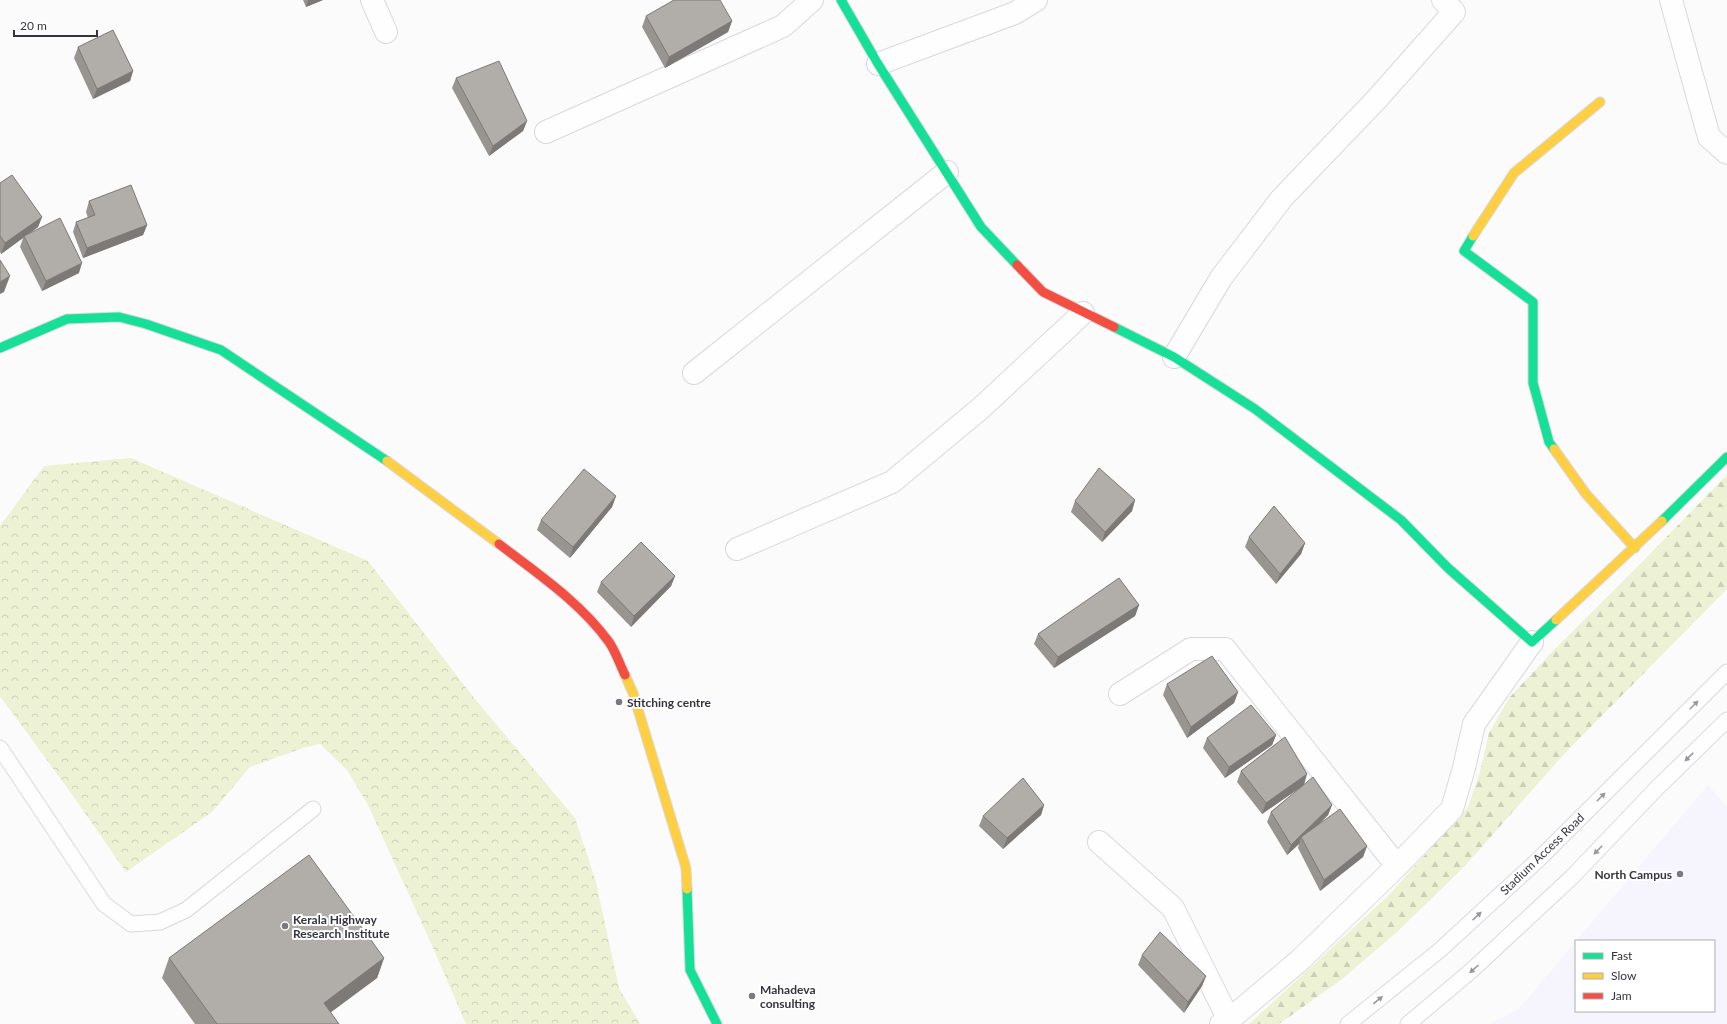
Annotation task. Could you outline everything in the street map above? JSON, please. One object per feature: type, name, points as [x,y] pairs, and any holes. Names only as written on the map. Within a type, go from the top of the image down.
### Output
[{"type":"street","points":[[372,0],[386,32]]},
{"type":"street","points":[[546,132],[783,26],[812,0]]},
{"type":"street","points":[[841,0],[878,64],[981,227],[1043,292],[1174,357],[1255,409],[1401,520],[1448,568],[1532,642]]},
{"type":"street","points":[[878,64],[1016,12],[1036,0]]},
{"type":"street","points":[[1174,357],[1221,278],[1282,198],[1376,100],[1454,12],[1443,0]]},
{"type":"street","points":[[1671,0],[1708,137],[1727,153]]},
{"type":"street","points":[[1600,102],[1514,173],[1464,251],[1533,302],[1533,383],[1549,442],[1586,494],[1635,548]]},
{"type":"street","points":[[694,373],[947,172]]},
{"type":"street","points":[[737,549],[892,482],[981,408],[1083,313]]},
{"type":"street","points":[[0,348],[66,319],[119,317],[146,324],[221,350],[397,467],[552,584],[584,612],[610,643],[633,693],[686,868],[690,970],[717,1024]]},
{"type":"street","points":[[1099,842],[1173,908],[1225,1022],[1299,961],[1397,866],[1452,809],[1464,768],[1474,724],[1532,642],[1635,548],[1727,457]]},
{"type":"street","points":[[1120,694],[1191,649],[1225,649],[1397,866]]},
{"type":"lane","name":"Stadium Access Road","points":[[1348,1024],[1440,950],[1538,860],[1727,672]]},
{"type":"lane","points":[[1408,1024],[1472,970],[1572,877],[1657,788],[1727,720]]},
{"type":"lane","points":[[0,748],[104,904],[131,924],[160,922],[186,910],[314,809]]},
{"type":"shaded area","name":"North Campus","points":[[1708,785],[1727,807],[1727,1024],[1489,1024],[1519,1009],[1575,942],[1575,1012],[1715,1012],[1715,940],[1577,940]]},
{"type":"green space","points":[[131,458],[368,561],[475,699],[575,818],[596,882],[619,988],[640,1024],[466,1024],[368,805],[347,770],[320,744],[303,748],[250,767],[212,812],[126,872],[71,793],[0,696],[0,526],[44,466]]},
{"type":"green space","points":[[1727,475],[1727,589],[1565,753],[1463,868],[1397,932],[1341,980],[1279,1024],[1249,1024],[1389,895],[1468,807],[1480,772],[1489,733],[1509,698],[1552,652]]},
{"type":"green space","points":[[1727,488],[1727,510],[1716,499]]},
{"type":"building","points":[[674,0],[720,0],[732,21],[669,57],[646,16]]},
{"type":"building","points":[[113,30],[133,71],[97,89],[78,47]]},
{"type":"building","points":[[499,61],[527,121],[493,146],[456,78]]},
{"type":"building","points":[[12,175],[42,217],[5,243],[0,236],[0,183]]},
{"type":"building","points":[[131,185],[147,225],[87,248],[76,222],[95,215],[89,201]]},
{"type":"building","points":[[60,218],[82,263],[46,281],[24,236]]},
{"type":"building","points":[[0,260],[10,276],[0,282]]},
{"type":"building","points":[[1099,468],[1135,500],[1105,532],[1075,501]]},
{"type":"building","points":[[584,469],[616,496],[573,547],[541,520]]},
{"type":"building","points":[[1274,506],[1305,543],[1280,574],[1249,537]]},
{"type":"building","points":[[641,542],[675,576],[634,616],[601,582]]},
{"type":"building","points":[[1119,578],[1139,605],[1058,657],[1038,634]]},
{"type":"building","points":[[1212,656],[1238,692],[1191,727],[1167,684]]},
{"type":"building","points":[[1251,705],[1276,735],[1229,767],[1207,738]]},
{"type":"building","points":[[1285,737],[1307,774],[1266,803],[1241,771]]},
{"type":"building","points":[[1313,777],[1332,805],[1291,845],[1271,812]]},
{"type":"building","points":[[1023,778],[1044,805],[1007,838],[983,816]]},
{"type":"building","points":[[1340,809],[1367,846],[1324,880],[1301,837]]},
{"type":"building","name":"Kerala Highway Research Institute","points":[[309,855],[384,958],[324,1003],[339,1024],[217,1024],[169,958]]},
{"type":"building","points":[[1160,932],[1206,976],[1188,1002],[1142,955]]},
{"type":"traffic: fast","points":[[841,0],[878,64],[981,227],[1017,265]]},
{"type":"traffic: fast","points":[[1473,236],[1464,251],[1533,302],[1533,383],[1549,442],[1554,449]]},
{"type":"traffic: fast","points":[[0,348],[67,319],[119,317],[146,324],[221,350],[387,461]]},
{"type":"traffic: fast","points":[[1114,327],[1174,357],[1255,409],[1401,520],[1448,568],[1532,642],[1556,620]]},
{"type":"traffic: fast","points":[[1662,521],[1727,457]]},
{"type":"traffic: fast","points":[[687,889],[690,970],[717,1024]]},
{"type":"traffic: slow","points":[[1473,236],[1514,173],[1600,102]]},
{"type":"traffic: slow","points":[[1554,449],[1586,494],[1635,548]]},
{"type":"traffic: slow","points":[[387,461],[499,544]]},
{"type":"traffic: slow","points":[[1556,620],[1662,521]]},
{"type":"traffic: slow","points":[[625,675],[633,693],[686,868],[687,889]]},
{"type":"traffic: jam","points":[[1017,265],[1043,292],[1114,327]]},
{"type":"traffic: jam","points":[[499,544],[558,589],[585,614],[609,642],[625,675]]},
{"type":"place","name":"Stitching centre","points":[[619,702]]},
{"type":"place","name":"North Campus","points":[[1680,874]]},
{"type":"place","name":"Kerala Highway Research Institute","points":[[285,926]]},
{"type":"place","name":"Mahadeva consulting","points":[[752,996]]}]
